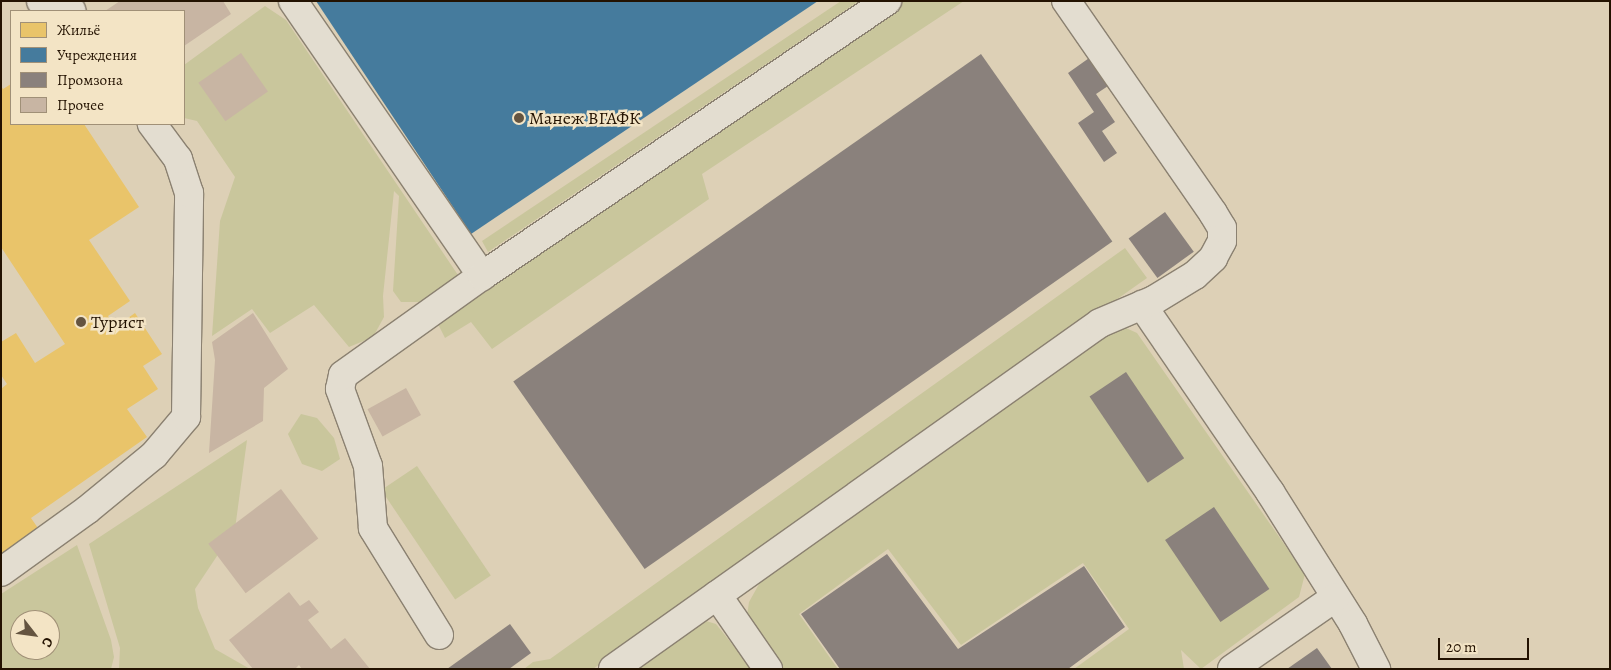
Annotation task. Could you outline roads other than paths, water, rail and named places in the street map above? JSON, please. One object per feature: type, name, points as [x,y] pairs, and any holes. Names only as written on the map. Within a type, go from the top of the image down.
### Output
[{"type":"lane","points":[[41,1],[72,7]]},
{"type":"lane","points":[[293,1],[482,276]]},
{"type":"lane","points":[[439,635],[373,528],[368,466],[340,389],[343,375],[349,368],[482,276],[887,1]]},
{"type":"lane","points":[[613,669],[1100,323],[1142,305],[1195,275],[1213,258],[1222,242],[1222,228],[1066,1]]},
{"type":"lane","points":[[1,572],[87,510],[154,455],[186,417],[189,193],[178,159],[153,125]]},
{"type":"lane","points":[[1142,305],[1270,492],[1336,597],[1376,669]]},
{"type":"lane","points":[[717,595],[768,669]]},
{"type":"lane","points":[[1232,669],[1336,597]]},
{"type":"place","name":"Манеж ВГАФК","points":[[519,118]]},
{"type":"place","name":"Турист","points":[[81,322]]}]
